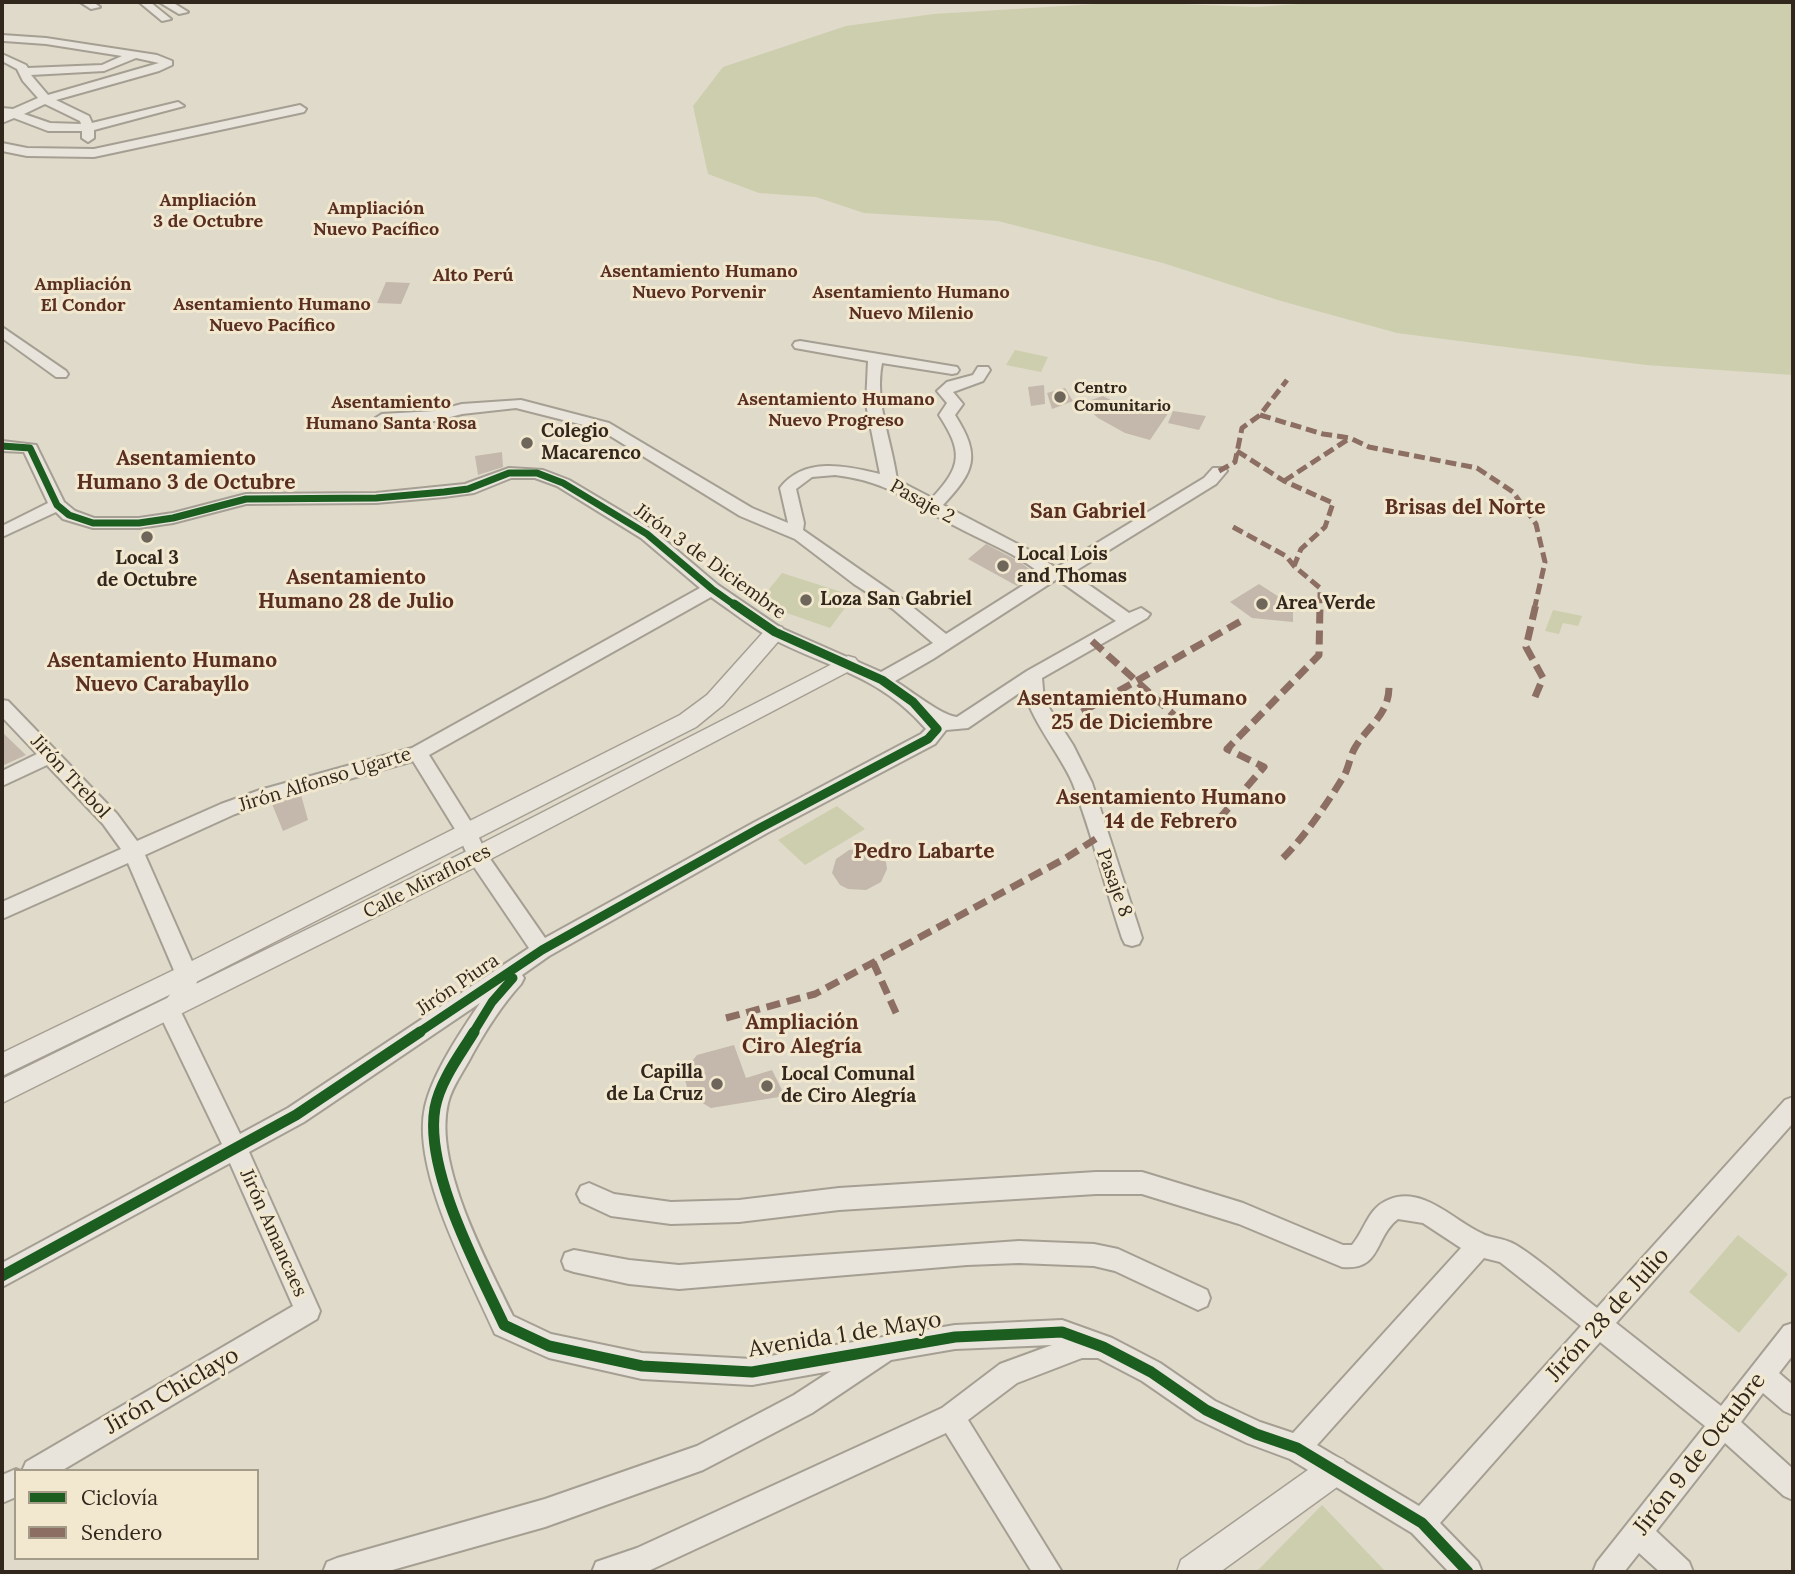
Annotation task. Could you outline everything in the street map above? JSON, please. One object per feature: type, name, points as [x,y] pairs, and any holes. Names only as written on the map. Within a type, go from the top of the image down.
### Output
[{"type":"street","points":[[144,2],[166,19]]},
{"type":"street","points":[[164,2],[183,12]]},
{"type":"street","points":[[3,37],[157,58],[169,63],[45,99],[5,114]]},
{"type":"street","points":[[2,57],[26,72],[103,68],[135,55]]},
{"type":"street","points":[[26,72],[27,79],[45,99],[85,119],[89,143],[94,153]]},
{"type":"street","points":[[5,114],[48,127],[88,128],[178,106]]},
{"type":"street","points":[[2,147],[27,152],[94,153],[300,109]]},
{"type":"street","points":[[2,331],[16,344],[61,374]]},
{"type":"street","points":[[800,345],[952,370]]},
{"type":"street","points":[[876,357],[870,375],[871,391],[886,455],[889,482]]},
{"type":"street","points":[[933,508],[955,483],[966,461],[964,443],[947,415],[948,410],[955,404],[944,391],[952,385],[978,378],[983,370]]},
{"type":"street","points":[[382,419],[435,416],[462,409],[516,403],[604,426],[747,512],[794,531],[899,605],[945,643]]},
{"type":"street","points":[[2,446],[30,449],[57,505],[69,515],[93,523],[139,523],[173,518],[246,499],[376,498],[444,492],[468,489],[509,473],[530,471]]},
{"type":"street","name":"Pasaje 2","points":[[794,531],[796,523],[788,488],[799,476],[824,469],[889,482],[1134,617],[1033,675]]},
{"type":"street","name":"Jirón 3 de Diciembre","points":[[530,471],[563,483],[648,534],[712,589],[775,632],[882,680],[913,702],[937,729]]},
{"type":"street","points":[[882,680],[1210,481],[1219,471]]},
{"type":"street","points":[[6,531],[57,505]]},
{"type":"street","name":"Jirón Alfonso Ugarte","points":[[2,911],[133,851],[267,795],[418,753],[712,589]]},
{"type":"street","name":"Calle Miraflores","points":[[2,1065],[187,975],[703,712],[775,632]]},
{"type":"street","name":"Calle Miraflores","points":[[2,1092],[477,856],[848,663]]},
{"type":"street","points":[[913,702],[954,724],[961,723],[1033,675]]},
{"type":"street","name":"Pasaje 8","points":[[1033,675],[1035,700],[1066,750],[1082,783],[1132,938]]},
{"type":"street","name":"Jirón Trebol","points":[[2,706],[110,819],[133,851]]},
{"type":"street","name":"Jirón Piura","points":[[2,1276],[296,1115],[542,950],[760,828],[928,739],[937,729]]},
{"type":"street","points":[[418,753],[467,832],[477,856],[542,950]]},
{"type":"street","points":[[2,779],[50,756]]},
{"type":"street","points":[[133,851],[187,975],[184,992],[169,1011]]},
{"type":"street","name":"Avenida 1 de Mayo","points":[[542,950],[491,1002],[451,1073],[435,1108],[433,1130],[437,1155],[457,1219],[504,1325],[549,1346],[642,1366],[752,1372],[955,1337],[1062,1332],[1103,1347],[1151,1372],[1206,1410],[1256,1434],[1297,1448],[1422,1523],[1468,1572]]},
{"type":"street","name":"Jirón Amancaes","points":[[169,1011],[235,1147],[308,1311]]},
{"type":"street","name":"Jirón 28 de Julio","points":[[1422,1523],[1793,1107]]},
{"type":"street","points":[[589,1194],[611,1205],[671,1213],[738,1210],[839,1199],[1096,1183],[1142,1183],[1243,1214],[1348,1258],[1364,1250],[1382,1217],[1392,1208],[1404,1206],[1420,1209],[1479,1246],[1496,1247],[1509,1254],[1722,1423],[1793,1487]]},
{"type":"street","points":[[1297,1448],[1479,1246]]},
{"type":"street","points":[[574,1261],[629,1272],[678,1277],[967,1254],[1019,1252],[1094,1255],[1118,1260],[1198,1298]]},
{"type":"street","name":"Jirón Chiclayo","points":[[38,1469],[308,1311]]},
{"type":"street","name":"Jirón 9 de Octubre","points":[[1607,1572],[1793,1335]]},
{"type":"street","points":[[607,1572],[640,1561],[951,1417],[1009,1373],[1082,1346],[1103,1347]]},
{"type":"street","points":[[337,1572],[545,1513],[704,1457],[803,1404],[888,1348]]},
{"type":"street","points":[[1761,1375],[1793,1402]]},
{"type":"street","points":[[951,1417],[1048,1572]]},
{"type":"street","points":[[1194,1572],[1333,1471]]},
{"type":"street","points":[[1637,1532],[1679,1572]]},
{"type":"green space","points":[[1128,2],[1256,7],[1329,2],[1793,2],[1793,375],[1646,365],[1397,333],[1281,301],[1163,263],[998,221],[864,213],[816,197],[759,193],[708,174],[693,106],[723,67],[846,26],[934,14]]},
{"type":"green space","points":[[1015,350],[1048,357],[1041,372],[1006,365]]},
{"type":"green space","name":"Loza San Gabriel","points":[[782,573],[854,596],[830,628],[758,603]]},
{"type":"green space","points":[[1553,610],[1582,616],[1578,626],[1563,623],[1559,634],[1545,631]]},
{"type":"green space","points":[[837,806],[865,829],[805,865],[778,840]]},
{"type":"green space","points":[[1738,1235],[1788,1274],[1739,1333],[1689,1292]]},
{"type":"green space","points":[[1322,1505],[1386,1572],[1256,1572]]},
{"type":"building","points":[[386,282],[410,283],[401,304],[377,303]]},
{"type":"building","name":"Centro Comunitario","points":[[1044,385],[1045,404],[1031,406],[1028,387]]},
{"type":"building","name":"Centro Comunitario","points":[[1065,388],[1073,401],[1052,409],[1047,393]]},
{"type":"building","points":[[1103,396],[1117,403],[1169,412],[1150,440],[1125,433],[1098,418],[1082,403]]},
{"type":"building","points":[[1173,411],[1206,416],[1199,430],[1168,423]]},
{"type":"building","points":[[502,452],[503,467],[478,475],[475,456]]},
{"type":"building","name":"Local Lois and Thomas","points":[[986,544],[1036,574],[1017,586],[968,559]]},
{"type":"building","name":"Area Verde","points":[[1259,584],[1293,606],[1293,622],[1252,618],[1230,602]]},
{"type":"building","points":[[2,732],[26,755],[2,766]]},
{"type":"building","points":[[301,795],[308,820],[283,831],[272,804]]},
{"type":"building","points":[[866,848],[875,851],[886,862],[887,869],[881,882],[866,890],[848,889],[840,885],[832,873],[836,859],[849,850]]},
{"type":"building","name":"Capilla de La Cruz","points":[[734,1045],[746,1078],[772,1070],[785,1096],[711,1108],[689,1095],[683,1072],[697,1055]]},
{"type":"marked path","points":[[1219,471],[1235,462],[1242,428],[1260,415],[1287,380]]},
{"type":"marked path","points":[[1260,415],[1323,434],[1350,438],[1369,447],[1477,468],[1513,492],[1536,524],[1545,562],[1526,647],[1543,678],[1535,697]]},
{"type":"marked path","points":[[1284,481],[1350,438]]},
{"type":"marked path","points":[[1219,819],[1264,767],[1227,749],[1319,655],[1320,588],[1294,566],[1301,549],[1325,527],[1333,503],[1284,481],[1237,451]]},
{"type":"marked path","points":[[1233,527],[1286,556],[1294,566]]},
{"type":"marked path","points":[[1082,712],[1241,621]]},
{"type":"marked path","points":[[1092,641],[1174,715]]},
{"type":"marked path","points":[[1283,858],[1305,836],[1311,822],[1345,774],[1355,747],[1380,717],[1389,700],[1389,687]]},
{"type":"marked path","points":[[726,1018],[815,994],[1066,858],[1097,838]]},
{"type":"marked path","points":[[873,962],[897,1015]]},
{"type":"cycle path","points":[[2,446],[30,448],[57,505],[69,515],[93,523],[139,523],[173,518],[246,499],[376,498],[444,492],[468,489],[509,473],[537,473],[563,483],[647,534],[712,589],[775,632],[882,680],[913,702],[937,729],[928,739],[760,828],[542,950],[296,1115],[2,1276]]},
{"type":"cycle path","points":[[513,978],[475,1028],[444,1085],[435,1109],[434,1131],[438,1158],[457,1218],[504,1325],[549,1346],[642,1366],[752,1372],[955,1337],[1062,1332],[1103,1347],[1151,1372],[1206,1410],[1256,1434],[1297,1448],[1422,1523],[1468,1572]]},
{"type":"place","name":"Centro Comunitario","points":[[1060,397]]},
{"type":"place","name":"Colegio Macarenco","points":[[527,443]]},
{"type":"place","name":"Local 3 de Octubre","points":[[147,537]]},
{"type":"place","name":"Local Lois and Thomas","points":[[1003,566]]},
{"type":"place","name":"Loza San Gabriel","points":[[806,600]]},
{"type":"place","name":"Area Verde","points":[[1262,604]]},
{"type":"place","name":"Capilla de La Cruz","points":[[717,1084]]},
{"type":"place","name":"Local Comunal de Ciro Alegría","points":[[767,1086]]},
{"type":"district","name":"Ampliación 3 de Octubre","points":[[208,211]]},
{"type":"district","name":"Ampliación Nuevo Pacífico","points":[[376,220]]},
{"type":"district","name":"Alto Perú","points":[[473,276]]},
{"type":"district","name":"Asentamiento Humano Nuevo Porvenir","points":[[699,282]]},
{"type":"district","name":"Ampliación El Condor","points":[[83,295]]},
{"type":"district","name":"Asentamiento Humano Nuevo Milenio","points":[[911,303]]},
{"type":"district","name":"Asentamiento Humano Nuevo Pacífico","points":[[272,315]]},
{"type":"district","name":"Asentamiento Humano Nuevo Progreso","points":[[836,410]]},
{"type":"district","name":"Asentamiento Humano Santa Rosa","points":[[391,413]]},
{"type":"district","name":"Asentamiento Humano 3 de Octubre","points":[[186,471]]},
{"type":"district","name":"Brisas del Norte","points":[[1465,508]]},
{"type":"district","name":"San Gabriel","points":[[1088,512]]},
{"type":"district","name":"Asentamiento Humano 28 de Julio","points":[[356,590]]},
{"type":"district","name":"Asentamiento Humano Nuevo Carabayllo","points":[[162,673]]},
{"type":"district","name":"Asentamiento Humano 25 de Diciembre","points":[[1132,711]]},
{"type":"district","name":"Asentamiento Humano 14 de Febrero","points":[[1171,810]]},
{"type":"district","name":"Pedro Labarte","points":[[924,852]]},
{"type":"district","name":"Ampliación Ciro Alegría","points":[[802,1035]]}]
